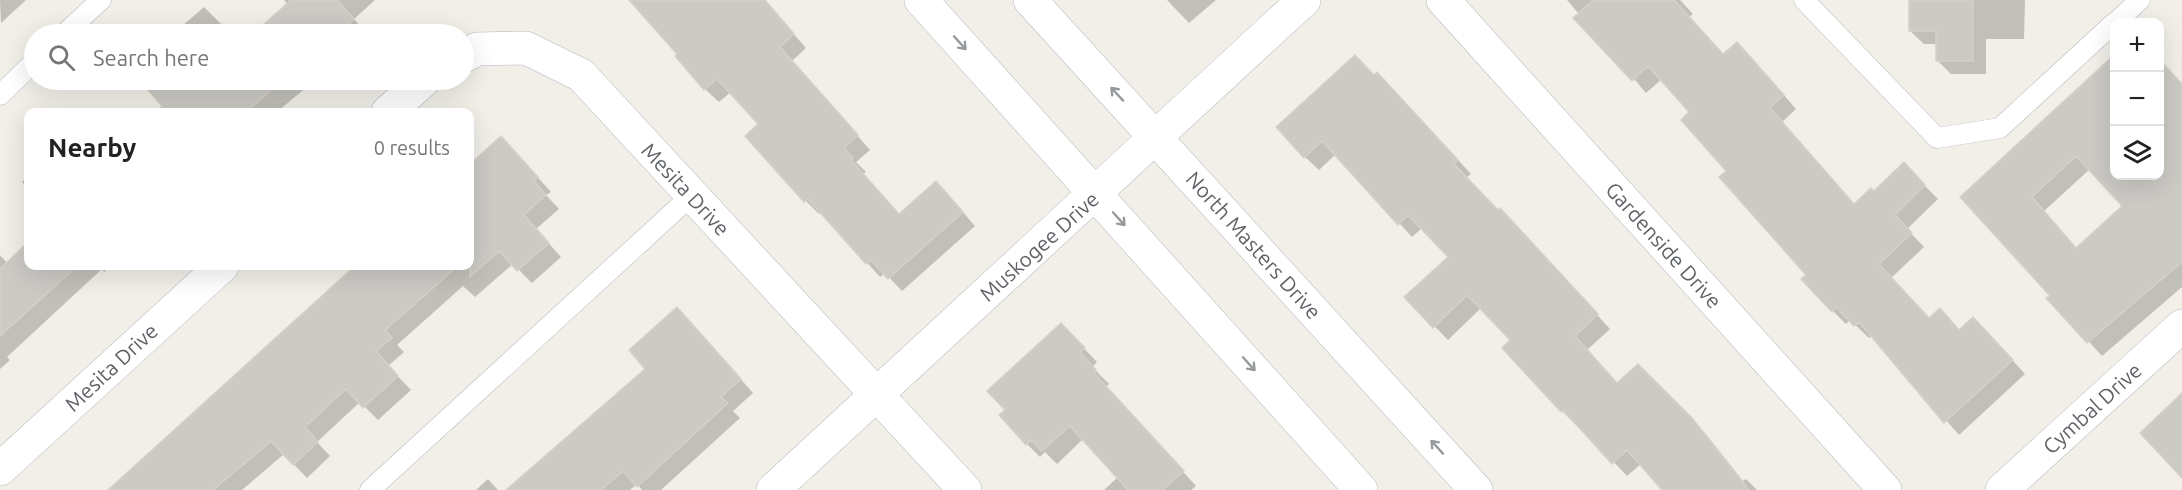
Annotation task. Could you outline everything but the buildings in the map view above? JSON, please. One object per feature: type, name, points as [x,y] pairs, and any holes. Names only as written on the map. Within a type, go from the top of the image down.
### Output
[{"type":"street","points":[[921,0],[1097,193],[1361,490]]},
{"type":"street","name":"North Masters Drive","points":[[1030,0],[1476,490]]},
{"type":"street","name":"Muskogee Drive","points":[[773,490],[1304,0]]},
{"type":"street","name":"Gardenside Drive","points":[[1443,0],[1885,490]]},
{"type":"street","name":"Mesita Drive","points":[[474,51],[526,48],[581,75],[965,490]]},
{"type":"street","points":[[392,108],[413,90]]},
{"type":"street","name":"Mesita Drive","points":[[0,469],[218,270]]},
{"type":"street","name":"Cymbal Drive","points":[[2002,490],[2182,326]]},
{"type":"lane","points":[[75,24],[101,0]]},
{"type":"lane","points":[[1804,0],[1937,138],[2000,128],[2110,28]]},
{"type":"lane","points":[[2120,18],[2140,0]]},
{"type":"lane","points":[[0,95],[24,72]]},
{"type":"lane","points":[[370,490],[692,195]]}]
